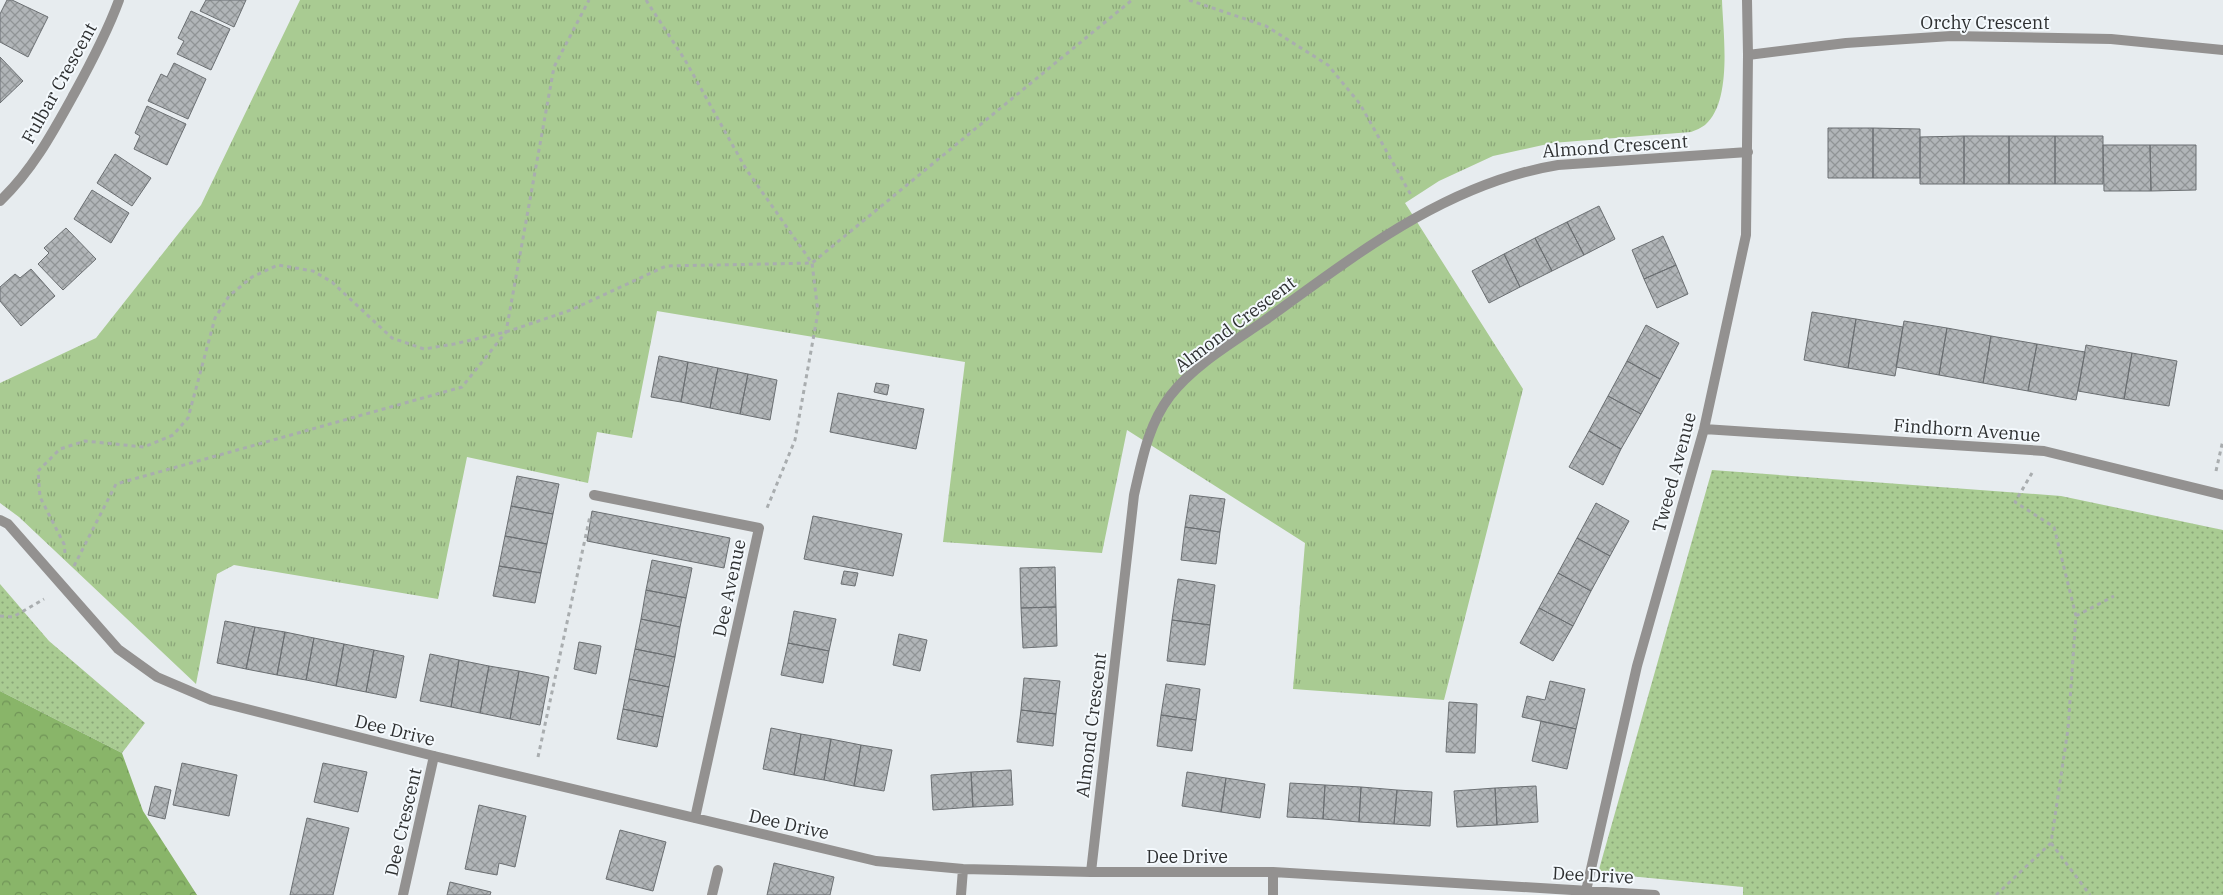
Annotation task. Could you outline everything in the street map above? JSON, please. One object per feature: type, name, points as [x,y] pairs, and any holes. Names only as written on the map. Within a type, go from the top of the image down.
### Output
[{"type":"street","name":"Fulbar Crescent","points":[[0,202],[25,174],[48,142],[107,32],[120,0]]},
{"type":"street","name":"Tweed Avenue","points":[[1586,891],[1636,666],[1704,429],[1746,235],[1748,55],[1746,0]]},
{"type":"street","name":"Orchy Crescent","points":[[1748,55],[1846,43],[1951,36],[2111,39],[2223,50]]},
{"type":"street","name":"Almond Crescent","points":[[1090,872],[1134,495],[1145,448],[1157,416],[1170,396],[1193,373],[1311,287],[1421,213],[1465,192],[1528,170],[1558,165],[1748,152]]},
{"type":"street","name":"Findhorn Avenue","points":[[1704,429],[2044,451],[2223,495]]},
{"type":"street","name":"Dee Avenue","points":[[594,495],[758,528],[695,818]]},
{"type":"street","name":"Dee Drive","points":[[0,520],[8,524],[118,649],[157,677],[211,700],[434,756],[876,862],[964,869],[1090,872],[1273,872],[1568,893],[1586,891],[1655,895]]},
{"type":"street","name":"Dee Crescent","points":[[403,895],[434,756]]},
{"type":"street","points":[[961,895],[964,869]]},
{"type":"street","points":[[712,895],[718,870]]},
{"type":"street","points":[[1272,895],[1273,872]]},
{"type":"path","points":[[116,484],[462,388],[506,332],[554,67],[589,0]]},
{"type":"path","points":[[646,0],[685,60],[746,169],[812,263],[818,312],[795,440],[758,528]]},
{"type":"path","points":[[65,560],[64,544],[40,497],[38,472],[60,449],[84,441],[144,447],[173,435],[188,418],[215,318],[229,296],[252,277],[278,265],[313,271],[332,282],[392,338],[424,349],[506,332],[570,310],[666,266],[812,263],[1132,0]]},
{"type":"path","points":[[1189,0],[1266,26],[1328,65],[1360,104],[1421,213]]},
{"type":"path","points":[[2211,491],[2223,440]]},
{"type":"path","points":[[1996,895],[2051,843],[2068,729],[2076,616],[2054,527],[2015,502],[2044,451]]},
{"type":"path","points":[[534,779],[594,495]]},
{"type":"path","points":[[2076,616],[2114,596]]},
{"type":"path","points":[[2051,843],[2090,895]]},
{"type":"green space","points":[[300,0],[1722,0],[1724,66],[1720,100],[1714,114],[1705,125],[1697,130],[1552,143],[1493,156],[1439,181],[1405,203],[1523,389],[1444,700],[1293,689],[1305,543],[1127,430],[1102,553],[943,542],[965,362],[657,311],[632,438],[597,432],[588,483],[467,457],[438,599],[234,565],[217,574],[196,684],[19,517],[0,503],[0,383],[96,338],[201,205]]},
{"type":"green space","points":[[1712,470],[2061,496],[2223,530],[2223,895],[1743,895],[1743,887],[1598,873]]},
{"type":"green space","points":[[0,584],[49,641],[145,723],[122,753],[0,691]]},
{"type":"green space","points":[[0,691],[122,753],[143,811],[197,895],[0,895]]},
{"type":"building","points":[[7,0],[12,0],[48,17],[28,57],[0,42],[0,14]]},
{"type":"building","points":[[206,0],[246,0],[234,27],[200,11]]},
{"type":"building","points":[[191,11],[230,29],[211,70],[177,54],[184,41],[178,38]]},
{"type":"building","points":[[0,57],[23,81],[0,103]]},
{"type":"building","points":[[174,63],[206,79],[188,119],[148,101],[161,74],[167,77]]},
{"type":"building","points":[[147,106],[186,124],[167,165],[134,149],[140,136],[135,133]]},
{"type":"building","points":[[1828,128],[1873,128],[1873,178],[1828,178]]},
{"type":"building","points":[[1873,128],[1920,129],[1920,178],[1873,178]]},
{"type":"building","points":[[1964,136],[1964,184],[1920,184],[1920,137]]},
{"type":"building","points":[[1964,136],[2009,136],[2009,184],[1964,184]]},
{"type":"building","points":[[2009,136],[2055,136],[2055,184],[2009,184]]},
{"type":"building","points":[[2055,136],[2103,136],[2103,184],[2055,184]]},
{"type":"building","points":[[2103,145],[2150,145],[2151,191],[2104,191]]},
{"type":"building","points":[[2150,145],[2196,145],[2196,190],[2151,191]]},
{"type":"building","points":[[115,154],[151,178],[132,206],[97,183]]},
{"type":"building","points":[[92,190],[129,213],[111,243],[74,219]]},
{"type":"building","points":[[1599,206],[1615,239],[1584,255],[1567,222]]},
{"type":"building","points":[[1567,222],[1584,255],[1552,271],[1535,238]]},
{"type":"building","points":[[66,228],[96,259],[63,290],[38,264],[49,253],[44,248]]},
{"type":"building","points":[[1663,236],[1676,265],[1644,279],[1632,250]]},
{"type":"building","points":[[1535,238],[1552,271],[1520,287],[1504,254]]},
{"type":"building","points":[[1504,254],[1520,287],[1489,303],[1472,271]]},
{"type":"building","points":[[1676,265],[1688,294],[1657,308],[1644,279]]},
{"type":"building","points":[[31,269],[55,296],[21,326],[0,301],[0,287],[15,274],[20,278]]},
{"type":"building","points":[[1812,312],[1856,319],[1848,368],[1804,360]]},
{"type":"building","points":[[1856,319],[1903,327],[1895,376],[1848,368]]},
{"type":"building","points":[[1904,321],[1947,328],[1939,375],[1896,367]]},
{"type":"building","points":[[1646,325],[1679,343],[1660,379],[1627,361]]},
{"type":"building","points":[[1947,328],[1991,336],[1983,383],[1939,375]]},
{"type":"building","points":[[1991,336],[2037,344],[2028,391],[1983,383]]},
{"type":"building","points":[[2037,344],[2085,352],[2076,400],[2028,391]]},
{"type":"building","points":[[2086,345],[2132,353],[2124,399],[2078,391]]},
{"type":"building","points":[[2132,353],[2177,361],[2169,406],[2124,399]]},
{"type":"building","points":[[659,356],[688,362],[681,402],[651,397]]},
{"type":"building","points":[[1627,361],[1660,379],[1641,414],[1608,396]]},
{"type":"building","points":[[688,362],[718,368],[710,408],[681,402]]},
{"type":"building","points":[[718,368],[748,374],[740,414],[710,408]]},
{"type":"building","points":[[748,374],[777,380],[770,420],[740,414]]},
{"type":"building","points":[[876,383],[889,385],[887,395],[874,392]]},
{"type":"building","points":[[838,393],[924,409],[916,449],[830,432]]},
{"type":"building","points":[[1608,396],[1641,414],[1621,449],[1589,431]]},
{"type":"building","points":[[1589,431],[1621,449],[1603,485],[1569,467]]},
{"type":"building","points":[[517,476],[559,484],[553,514],[511,506]]},
{"type":"building","points":[[1190,495],[1225,499],[1220,532],[1185,527]]},
{"type":"building","points":[[1596,503],[1629,521],[1610,556],[1577,538]]},
{"type":"building","points":[[511,506],[553,514],[547,544],[505,536]]},
{"type":"building","points":[[592,511],[730,538],[724,568],[587,541]]},
{"type":"building","points":[[813,516],[902,534],[893,576],[804,559]]},
{"type":"building","points":[[1185,527],[1220,532],[1216,564],[1181,560]]},
{"type":"building","points":[[505,536],[547,544],[541,573],[499,566]]},
{"type":"building","points":[[1577,538],[1610,556],[1591,591],[1558,573]]},
{"type":"building","points":[[652,560],[692,568],[686,598],[646,590]]},
{"type":"building","points":[[499,566],[541,573],[535,603],[493,596]]},
{"type":"building","points":[[1055,567],[1056,607],[1021,608],[1020,568]]},
{"type":"building","points":[[844,571],[858,573],[855,586],[841,584]]},
{"type":"building","points":[[1558,573],[1591,591],[1573,626],[1539,608]]},
{"type":"building","points":[[1178,579],[1215,585],[1210,625],[1172,620]]},
{"type":"building","points":[[646,590],[686,598],[680,627],[641,619]]},
{"type":"building","points":[[1056,607],[1057,646],[1023,648],[1021,608]]},
{"type":"building","points":[[1539,608],[1573,626],[1553,661],[1520,643]]},
{"type":"building","points":[[794,611],[836,619],[829,651],[788,643]]},
{"type":"building","points":[[641,619],[680,627],[675,657],[635,649]]},
{"type":"building","points":[[1172,620],[1210,625],[1205,665],[1167,661]]},
{"type":"building","points":[[225,621],[255,627],[246,669],[217,663]]},
{"type":"building","points":[[255,627],[285,632],[277,675],[246,669]]},
{"type":"building","points":[[285,632],[314,638],[306,680],[277,675]]},
{"type":"building","points":[[899,634],[927,640],[920,671],[893,665]]},
{"type":"building","points":[[314,638],[344,644],[336,686],[306,680]]},
{"type":"building","points":[[579,642],[601,646],[596,674],[574,669]]},
{"type":"building","points":[[788,643],[829,651],[823,683],[781,675]]},
{"type":"building","points":[[344,644],[374,650],[366,692],[336,686]]},
{"type":"building","points":[[635,649],[675,657],[669,687],[629,679]]},
{"type":"building","points":[[374,650],[404,656],[396,698],[366,692]]},
{"type":"building","points":[[430,654],[459,660],[451,707],[420,701]]},
{"type":"building","points":[[459,660],[489,666],[480,713],[451,707]]},
{"type":"building","points":[[489,666],[519,671],[510,719],[480,713]]},
{"type":"building","points":[[519,671],[549,677],[540,725],[510,719]]},
{"type":"building","points":[[1024,678],[1060,681],[1056,714],[1021,710]]},
{"type":"building","points":[[629,679],[669,687],[663,717],[623,709]]},
{"type":"building","points":[[1550,681],[1585,689],[1576,729],[1522,717],[1527,696],[1545,700]]},
{"type":"building","points":[[1166,684],[1200,689],[1196,720],[1161,715]]},
{"type":"building","points":[[1449,702],[1477,704],[1475,753],[1446,752]]},
{"type":"building","points":[[623,709],[663,717],[657,747],[617,739]]},
{"type":"building","points":[[1021,710],[1056,714],[1053,746],[1017,742]]},
{"type":"building","points":[[1161,715],[1196,720],[1192,751],[1157,746]]},
{"type":"building","points":[[1541,721],[1576,729],[1567,769],[1532,761]]},
{"type":"building","points":[[771,728],[801,734],[794,775],[763,769]]},
{"type":"building","points":[[801,734],[831,739],[824,780],[794,775]]},
{"type":"building","points":[[831,739],[861,745],[854,786],[824,780]]},
{"type":"building","points":[[861,745],[892,750],[884,791],[854,786]]},
{"type":"building","points":[[182,763],[237,775],[229,816],[173,805]]},
{"type":"building","points":[[323,763],[367,772],[358,812],[314,802]]},
{"type":"building","points":[[1011,770],[1013,805],[973,807],[971,772]]},
{"type":"building","points":[[971,772],[973,807],[933,810],[931,775]]},
{"type":"building","points":[[1187,772],[1226,778],[1221,812],[1182,806]]},
{"type":"building","points":[[1226,778],[1265,784],[1260,818],[1221,812]]},
{"type":"building","points":[[1290,783],[1325,785],[1323,819],[1287,817]]},
{"type":"building","points":[[1325,785],[1361,787],[1359,822],[1323,819]]},
{"type":"building","points":[[155,786],[171,790],[165,819],[148,815]]},
{"type":"building","points":[[1536,786],[1538,822],[1497,825],[1495,788]]},
{"type":"building","points":[[1361,787],[1397,790],[1394,824],[1359,822]]},
{"type":"building","points":[[1495,788],[1497,825],[1457,827],[1454,791]]},
{"type":"building","points":[[1397,790],[1432,792],[1430,826],[1394,824]]},
{"type":"building","points":[[479,805],[526,816],[515,867],[499,863],[497,875],[465,869]]},
{"type":"building","points":[[307,818],[349,828],[333,895],[290,895]]},
{"type":"building","points":[[620,830],[666,842],[653,891],[606,879]]},
{"type":"building","points":[[774,863],[834,877],[830,895],[767,895]]},
{"type":"building","points":[[450,882],[491,892],[490,895],[447,895]]}]
